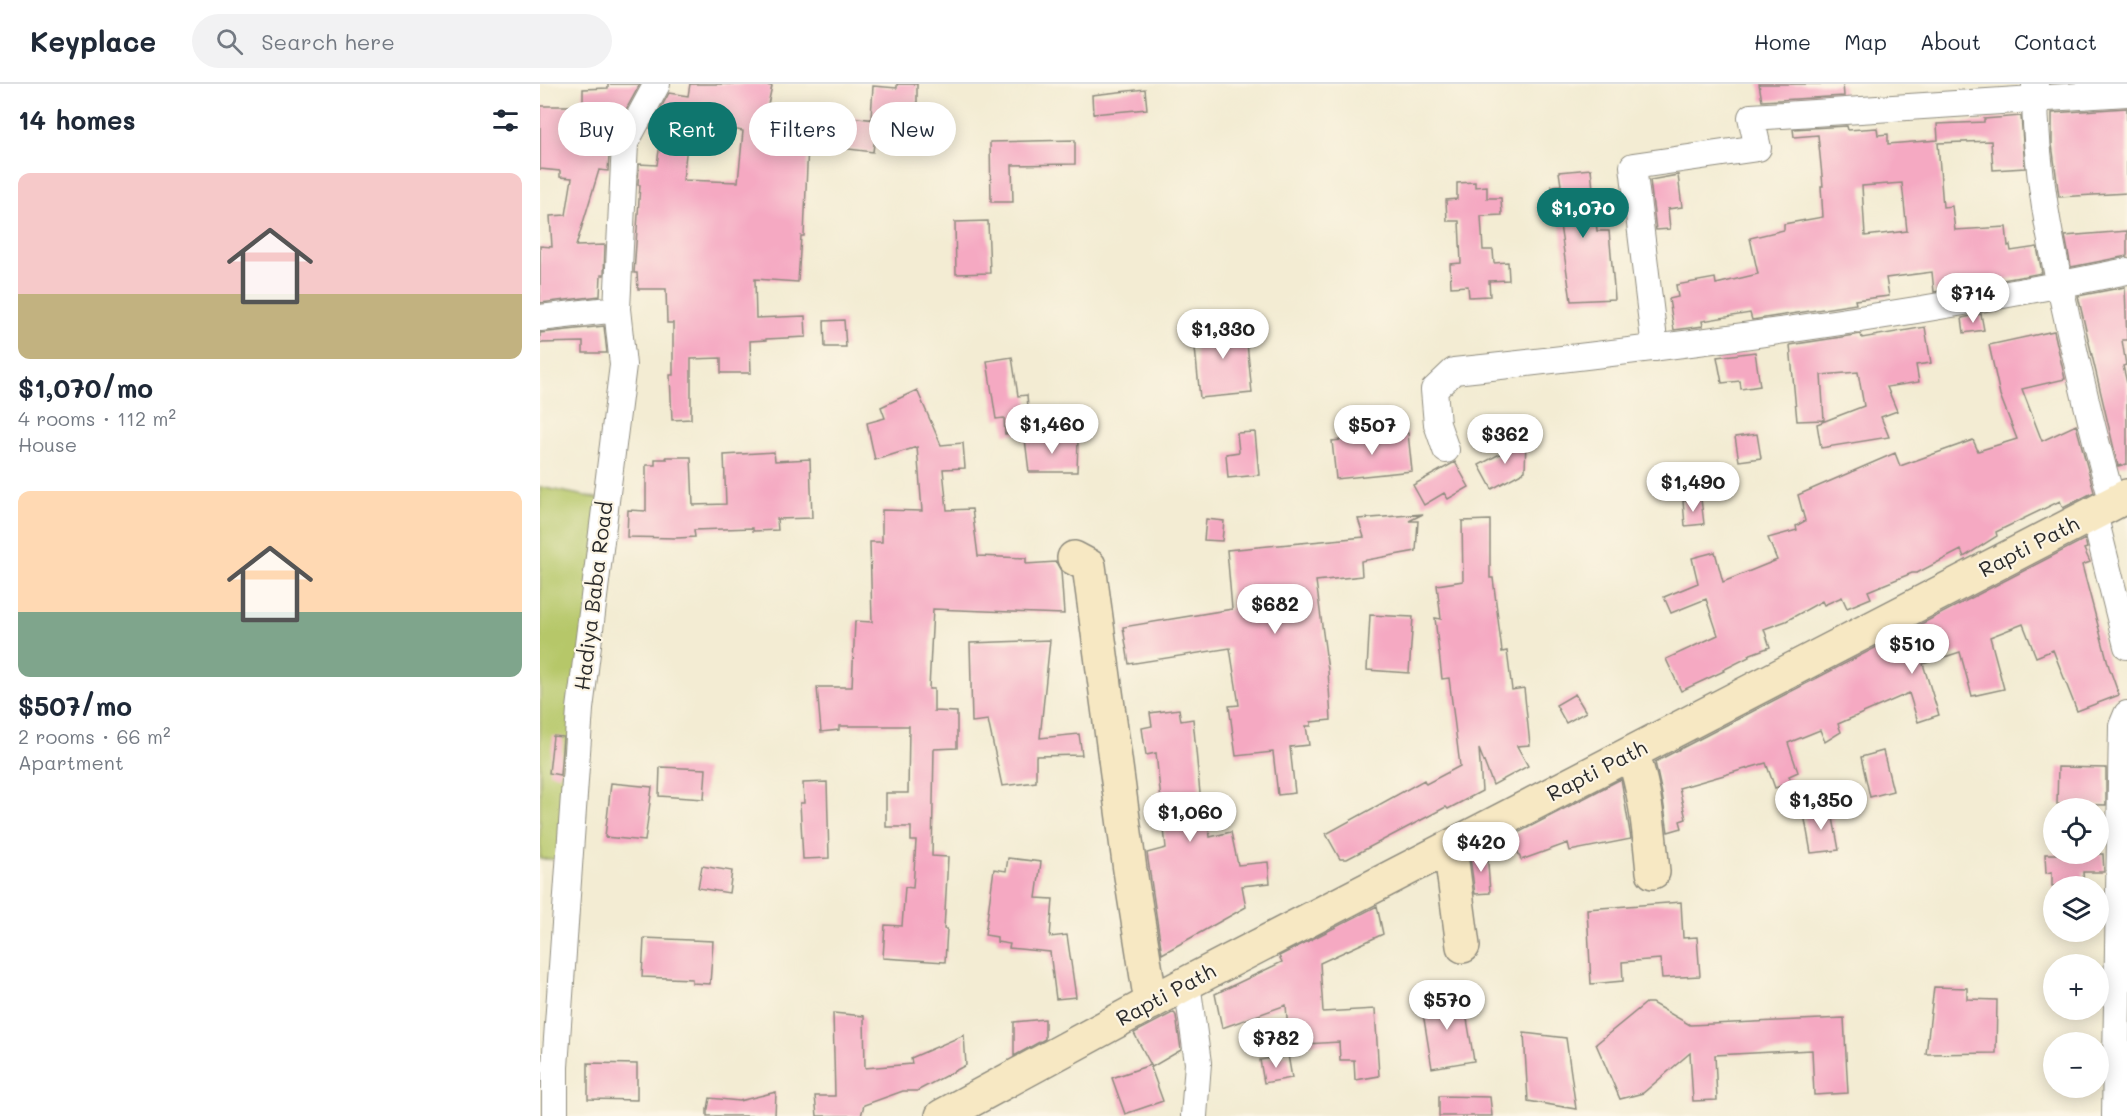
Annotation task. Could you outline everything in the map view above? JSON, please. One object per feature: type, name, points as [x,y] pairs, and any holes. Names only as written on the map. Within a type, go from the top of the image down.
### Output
[{"type":"main road","name":"Rapti Path","points":[[942,1116],[1187,983],[2112,504]]},
{"type":"main road","points":[[1074,558],[1089,566],[1130,870],[1151,1003]]},
{"type":"main road","points":[[1632,753],[1646,813],[1653,872]]},
{"type":"main road","points":[[1449,847],[1463,946]]},
{"type":"street","name":"Hadiya Baba Road","points":[[555,1116],[555,1067],[580,709],[623,365],[617,309],[626,143],[657,84]]},
{"type":"street","points":[[1655,348],[1633,166],[1758,148],[1751,117],[2035,92],[2127,93]]},
{"type":"street","points":[[2035,92],[2042,190],[2059,285],[2094,440],[2112,504],[2127,646]]},
{"type":"street","points":[[1446,450],[1437,424],[1434,390],[1454,371],[1777,332],[2059,285],[2127,271]]},
{"type":"street","points":[[540,318],[617,309]]},
{"type":"street","points":[[2115,1116],[2122,726],[2127,714]]},
{"type":"street","points":[[1187,983],[1198,1063],[1194,1116]]},
{"type":"green space","points":[[540,487],[606,500],[569,860],[540,859]]},
{"type":"building","points":[[608,84],[640,84],[630,102],[583,102],[583,89],[608,88]]},
{"type":"building","points":[[690,84],[772,86],[769,102],[749,102],[749,156],[807,156],[804,236],[801,236],[798,282],[755,279],[756,318],[805,316],[806,337],[750,341],[751,373],[721,373],[721,358],[691,359],[691,419],[672,420],[670,375],[673,375],[673,323],[667,323],[666,289],[638,289],[637,273],[634,273],[640,185],[638,185],[639,164],[657,165],[658,156],[686,156],[683,180],[738,182],[743,131],[737,130],[737,102],[664,102],[669,93],[688,96]]},
{"type":"building","points":[[897,84],[917,84],[917,102],[872,102],[873,86],[897,88]]},
{"type":"building","points":[[1759,84],[1843,84],[1844,96],[1762,101]]},
{"type":"building","points":[[1145,89],[1147,109],[1093,114],[1092,95]]},
{"type":"building","points":[[540,106],[558,106],[558,156],[609,156],[608,171],[599,170],[576,246],[605,245],[604,275],[601,275],[600,296],[540,303],[540,246],[552,247],[550,216],[566,215],[572,178],[560,177],[560,171],[540,169]]},
{"type":"building","points":[[2127,108],[2127,193],[2059,197],[2052,144],[2052,113]]},
{"type":"building","points":[[2021,116],[2025,168],[1993,170],[1991,141],[1938,143],[1943,207],[1952,206],[1955,230],[2006,227],[2008,246],[2010,245],[2011,251],[2037,247],[2042,273],[1934,292],[1932,272],[1886,278],[1889,296],[1855,300],[1856,304],[1752,320],[1750,313],[1702,321],[1703,326],[1674,330],[1669,299],[1678,297],[1676,285],[1715,278],[1716,284],[1758,274],[1750,238],[1784,230],[1784,224],[1823,217],[1821,186],[1823,186],[1818,135],[1794,137],[1793,129],[1847,126],[1848,130],[1877,128],[1878,135],[1888,134],[1888,144],[1938,140],[1937,124],[1984,122],[1984,119]],"holes":[[[1902,183],[1907,231],[1865,236],[1862,186]]]},
{"type":"building","points":[[857,118],[869,119],[869,152],[857,150]]},
{"type":"building","points":[[1075,140],[1075,164],[1012,165],[1013,202],[991,202],[990,142]]},
{"type":"building","points":[[1591,169],[1597,231],[1609,231],[1615,299],[1571,301],[1558,211],[1554,208],[1552,186],[1561,185],[1559,172]]},
{"type":"building","points":[[1678,175],[1682,207],[1668,209],[1670,229],[1656,230],[1650,180]]},
{"type":"building","points":[[1475,182],[1475,187],[1487,186],[1487,198],[1501,198],[1502,215],[1481,216],[1483,250],[1493,250],[1494,263],[1508,262],[1509,280],[1489,281],[1490,296],[1469,297],[1468,286],[1451,287],[1450,264],[1461,263],[1459,221],[1447,221],[1446,200],[1457,199],[1457,183]]},
{"type":"building","points":[[988,221],[990,273],[956,274],[955,222]]},
{"type":"building","points":[[2127,231],[2127,256],[2071,267],[2065,236]]},
{"type":"building","points":[[2125,287],[2127,340],[2122,340],[2126,365],[2123,366],[2127,383],[2127,464],[2118,466],[2078,296]]},
{"type":"building","points":[[1981,314],[1984,330],[1964,333],[1962,318]]},
{"type":"building","points":[[844,320],[846,347],[825,347],[824,321]]},
{"type":"building","points":[[1245,323],[1252,393],[1200,398],[1193,328]]},
{"type":"building","points":[[604,326],[607,353],[583,353],[583,342],[540,343],[540,333]]},
{"type":"building","points":[[1925,327],[1931,363],[1916,365],[1919,382],[1887,387],[1897,411],[1881,417],[1889,437],[1821,448],[1817,424],[1864,406],[1858,372],[1821,375],[1824,420],[1797,421],[1790,345],[1861,334],[1862,338]]},
{"type":"building","points":[[2054,331],[2065,379],[2022,389],[2042,441],[2076,425],[2094,492],[2063,508],[2060,501],[1996,532],[1997,536],[1964,557],[1961,550],[1917,573],[1868,591],[1871,598],[1847,608],[1842,597],[1824,605],[1822,601],[1786,621],[1764,629],[1770,647],[1748,655],[1749,657],[1724,671],[1681,691],[1666,659],[1718,635],[1706,599],[1671,613],[1664,597],[1698,583],[1692,558],[1715,552],[1723,582],[1777,560],[1768,538],[1797,530],[1796,526],[1805,521],[1798,495],[1895,453],[1900,466],[1973,440],[1978,451],[2017,439],[2000,395],[1989,345]]},
{"type":"building","points":[[1755,352],[1760,386],[1741,389],[1740,381],[1722,383],[1717,357]]},
{"type":"building","points":[[1012,357],[1018,396],[1027,395],[1030,432],[1005,434],[1004,418],[996,419],[987,361]]},
{"type":"building","points":[[917,390],[941,445],[963,443],[965,468],[943,469],[947,510],[972,509],[978,556],[1026,558],[1026,564],[1056,562],[1061,571],[1064,614],[933,609],[929,689],[934,689],[934,711],[957,712],[957,748],[934,749],[932,856],[948,857],[944,929],[947,929],[945,962],[883,958],[885,925],[902,926],[905,887],[913,888],[916,841],[911,841],[911,827],[886,827],[886,793],[908,793],[909,726],[839,726],[839,730],[821,732],[817,687],[852,687],[855,621],[872,622],[870,542],[882,542],[882,510],[922,511],[917,447],[875,460],[867,423],[885,418],[881,407]]},
{"type":"building","points":[[1255,432],[1259,475],[1228,478],[1226,454],[1239,452],[1237,433]]},
{"type":"building","points":[[1408,433],[1412,471],[1336,479],[1332,441]]},
{"type":"building","points":[[1757,434],[1761,458],[1739,461],[1735,437]]},
{"type":"building","points":[[1025,439],[1078,439],[1077,472],[1029,472]]},
{"type":"building","points":[[1526,440],[1525,471],[1492,489],[1479,465]]},
{"type":"building","points":[[774,452],[775,461],[810,459],[812,518],[777,519],[778,530],[753,531],[753,528],[694,530],[695,537],[627,537],[628,510],[646,511],[646,465],[655,465],[655,459],[691,457],[693,505],[726,504],[724,455]]},
{"type":"building","points":[[1455,462],[1469,487],[1448,499],[1444,493],[1424,505],[1413,485]]},
{"type":"building","points":[[1701,499],[1704,524],[1685,526],[1683,501]]},
{"type":"building","points":[[1423,514],[1409,521],[1418,521],[1416,551],[1361,561],[1362,576],[1316,581],[1328,670],[1331,720],[1311,722],[1311,726],[1306,726],[1309,745],[1290,747],[1295,793],[1278,795],[1273,752],[1236,756],[1229,706],[1239,705],[1230,648],[1129,664],[1123,627],[1232,609],[1227,550],[1364,537],[1358,519]]},
{"type":"building","points":[[1206,519],[1224,521],[1222,541],[1204,540]]},
{"type":"building","points":[[1490,520],[1490,578],[1493,578],[1502,652],[1507,651],[1512,690],[1524,688],[1530,745],[1517,746],[1528,766],[1493,785],[1479,749],[1482,791],[1448,809],[1446,807],[1347,859],[1340,859],[1326,834],[1424,780],[1426,784],[1460,766],[1449,678],[1442,679],[1435,618],[1441,619],[1437,585],[1463,581],[1462,521]]},
{"type":"building","points":[[2085,539],[2087,548],[2084,549],[2090,562],[2082,565],[2109,667],[2119,695],[2077,711],[2053,650],[2036,657],[2023,624],[1990,637],[2004,689],[1972,696],[1960,652],[1923,664],[1939,715],[1918,722],[1909,693],[1838,724],[1841,732],[1825,742],[1820,730],[1788,743],[1798,772],[1789,776],[1792,782],[1775,788],[1766,763],[1679,788],[1686,819],[1680,821],[1682,828],[1668,832],[1655,762]]},
{"type":"building","points":[[1370,615],[1413,617],[1409,673],[1367,670]]},
{"type":"building","points":[[1050,640],[1040,738],[1079,734],[1082,755],[1036,756],[1036,782],[1002,786],[988,720],[972,722],[970,643]]},
{"type":"building","points":[[1575,694],[1586,712],[1566,723],[1556,705]]},
{"type":"building","points":[[1179,709],[1181,721],[1193,719],[1201,804],[1206,804],[1210,837],[1231,832],[1238,865],[1268,862],[1270,883],[1242,886],[1246,907],[1162,954],[1147,853],[1166,848],[1156,753],[1146,755],[1142,728],[1152,726],[1150,713]]},
{"type":"building","points":[[553,736],[563,737],[560,775],[549,773]]},
{"type":"building","points":[[1883,751],[1893,791],[1870,797],[1861,757]]},
{"type":"building","points":[[660,767],[706,769],[704,799],[659,796]]},
{"type":"building","points":[[2058,767],[2106,768],[2106,798],[2057,798]]},
{"type":"building","points":[[1621,779],[1631,839],[1570,851],[1568,843],[1521,860],[1512,836]]},
{"type":"building","points":[[827,782],[829,858],[803,859],[800,803],[804,803],[803,783]]},
{"type":"building","points":[[611,783],[652,787],[645,841],[605,837]]},
{"type":"building","points":[[1831,807],[1839,850],[1811,853],[1804,814]]},
{"type":"building","points":[[1487,849],[1490,893],[1475,894],[1470,857]]},
{"type":"building","points":[[1008,858],[1041,862],[1036,898],[1053,899],[1050,937],[1067,935],[1076,997],[1056,999],[1050,952],[1009,948],[1010,944],[997,942],[997,937],[985,935],[994,869],[1006,871]]},
{"type":"building","points":[[2046,864],[2104,864],[2104,872],[2083,872],[2083,876],[2052,876],[2052,872],[2046,873]]},
{"type":"building","points":[[702,866],[732,871],[729,893],[698,888]]},
{"type":"building","points":[[1681,902],[1683,938],[1697,937],[1700,976],[1662,978],[1660,959],[1622,962],[1623,981],[1591,984],[1587,909]]},
{"type":"building","points":[[1377,906],[1383,934],[1320,963],[1323,1012],[1375,1009],[1379,1076],[1355,1080],[1354,1060],[1340,1060],[1339,1042],[1289,1045],[1286,1005],[1222,1028],[1215,994],[1282,962],[1279,956]]},
{"type":"building","points":[[644,938],[713,941],[710,984],[692,983],[692,979],[642,977]]},
{"type":"building","points":[[1934,987],[1967,988],[1967,999],[1997,1000],[1996,1053],[1926,1054]]},
{"type":"building","points":[[1463,995],[1474,1061],[1432,1068],[1421,1001]]},
{"type":"building","points":[[1646,1003],[1652,1003],[1690,1025],[1844,1018],[1848,1093],[1814,1095],[1812,1050],[1715,1055],[1717,1100],[1693,1101],[1690,1053],[1643,1093],[1620,1099],[1596,1044]]},
{"type":"building","points":[[1174,1012],[1181,1050],[1152,1067],[1134,1033]]},
{"type":"building","points":[[833,1013],[864,1016],[865,1068],[912,1064],[911,1058],[964,1035],[966,1065],[917,1091],[903,1091],[864,1105],[861,1116],[817,1116],[815,1096],[835,1096]]},
{"type":"building","points":[[1045,1019],[1045,1039],[1014,1056],[1014,1022]]},
{"type":"building","points":[[1524,1033],[1566,1038],[1576,1109],[1528,1101]]},
{"type":"building","points":[[1288,1055],[1292,1078],[1264,1083],[1260,1060]]},
{"type":"building","points":[[588,1063],[637,1064],[637,1100],[588,1099]]},
{"type":"building","points":[[1150,1065],[1163,1101],[1125,1114],[1112,1078]]},
{"type":"building","points":[[776,1092],[775,1116],[707,1116],[710,1098],[739,1101]]},
{"type":"building","points":[[1439,1096],[1490,1097],[1492,1116],[1439,1116]]}]
